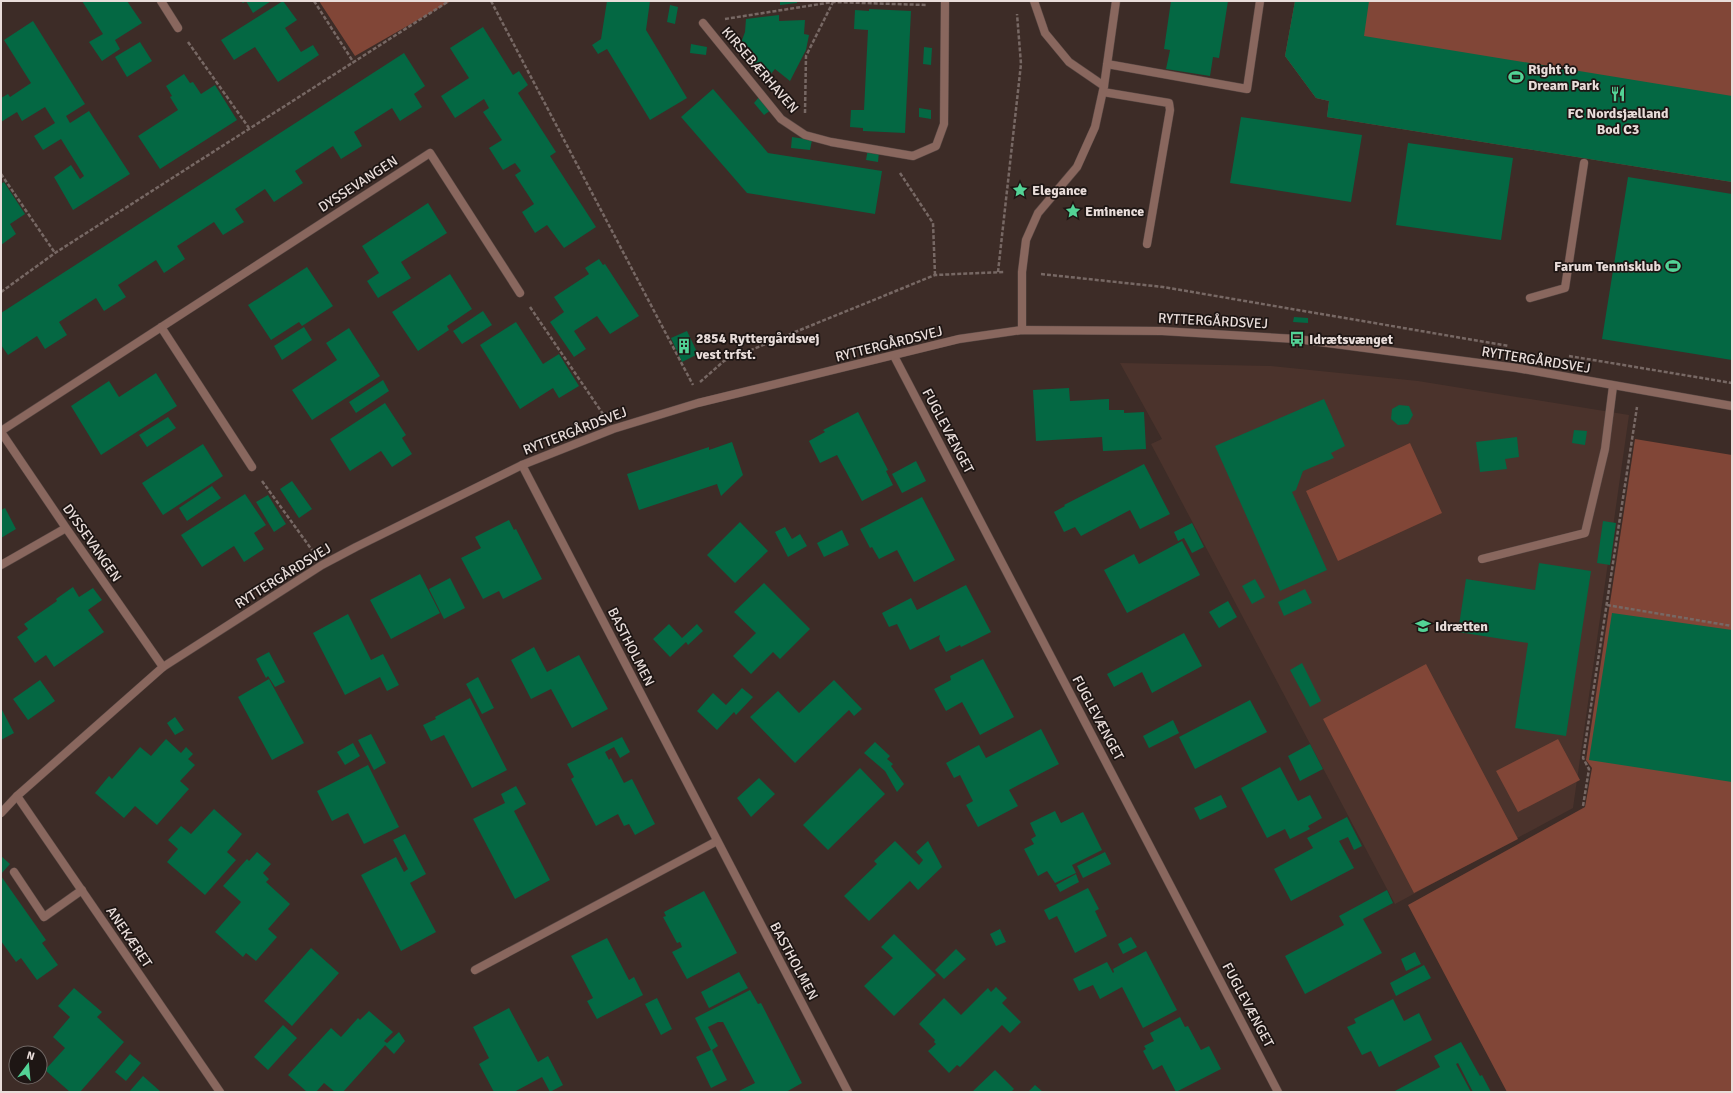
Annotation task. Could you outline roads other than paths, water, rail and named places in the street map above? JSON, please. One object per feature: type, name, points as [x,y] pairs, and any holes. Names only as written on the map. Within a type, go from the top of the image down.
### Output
[{"type":"street","points":[[161,1],[178,28]]},
{"type":"street","points":[[1034,1],[1045,33],[1069,62],[1104,89],[1169,103],[1170,110],[1147,244]]},
{"type":"street","points":[[1022,330],[1022,272],[1026,240],[1038,213],[1077,167],[1095,127],[1104,89],[1116,1]]},
{"type":"street","points":[[1108,64],[1247,89],[1260,1]]},
{"type":"street","name":"KIRSEBÆRHAVEN","points":[[703,23],[781,119],[805,135],[831,142],[913,156],[936,146],[944,124],[945,3]]},
{"type":"street","name":"DYSSEVANGEN","points":[[163,667],[1,432],[430,154],[520,293]]},
{"type":"street","points":[[1530,298],[1565,288],[1584,163]]},
{"type":"street","points":[[161,327],[252,467]]},
{"type":"street","name":"RYTTERGÅRDSVEJ","points":[[1,813],[17,796],[163,667],[322,565],[356,547],[522,465],[613,429],[698,403],[959,339],[1022,330],[1162,331],[1296,339],[1517,368],[1732,406]]},
{"type":"street","name":"FUGLEVÆNGET","points":[[894,356],[1278,1092]]},
{"type":"street","points":[[1482,559],[1585,533],[1605,449],[1613,386]]},
{"type":"street","name":"BASTHOLMEN","points":[[522,465],[848,1092]]},
{"type":"street","points":[[1,565],[66,528]]},
{"type":"street","name":"ANEKÆRET","points":[[17,796],[220,1092]]},
{"type":"street","points":[[475,970],[717,841]]},
{"type":"street","points":[[14,872],[44,917],[82,890]]},
{"type":"place","name":"Right to Dream Park","points":[[1516,77]]},
{"type":"place","name":"FC Nordsjælland Bod C3","points":[[1618,94]]},
{"type":"place","name":"Elegance","points":[[1020,190]]},
{"type":"place","name":"Eminence","points":[[1073,211]]},
{"type":"place","name":"Farum Tennisklub","points":[[1673,266]]},
{"type":"place","name":"Idrætsvænget","points":[[1297,339]]},
{"type":"place","name":"2854 Ryttergårdsvej vest trfst.","points":[[684,346]]},
{"type":"place","name":"Idrætten","points":[[1423,626]]}]
